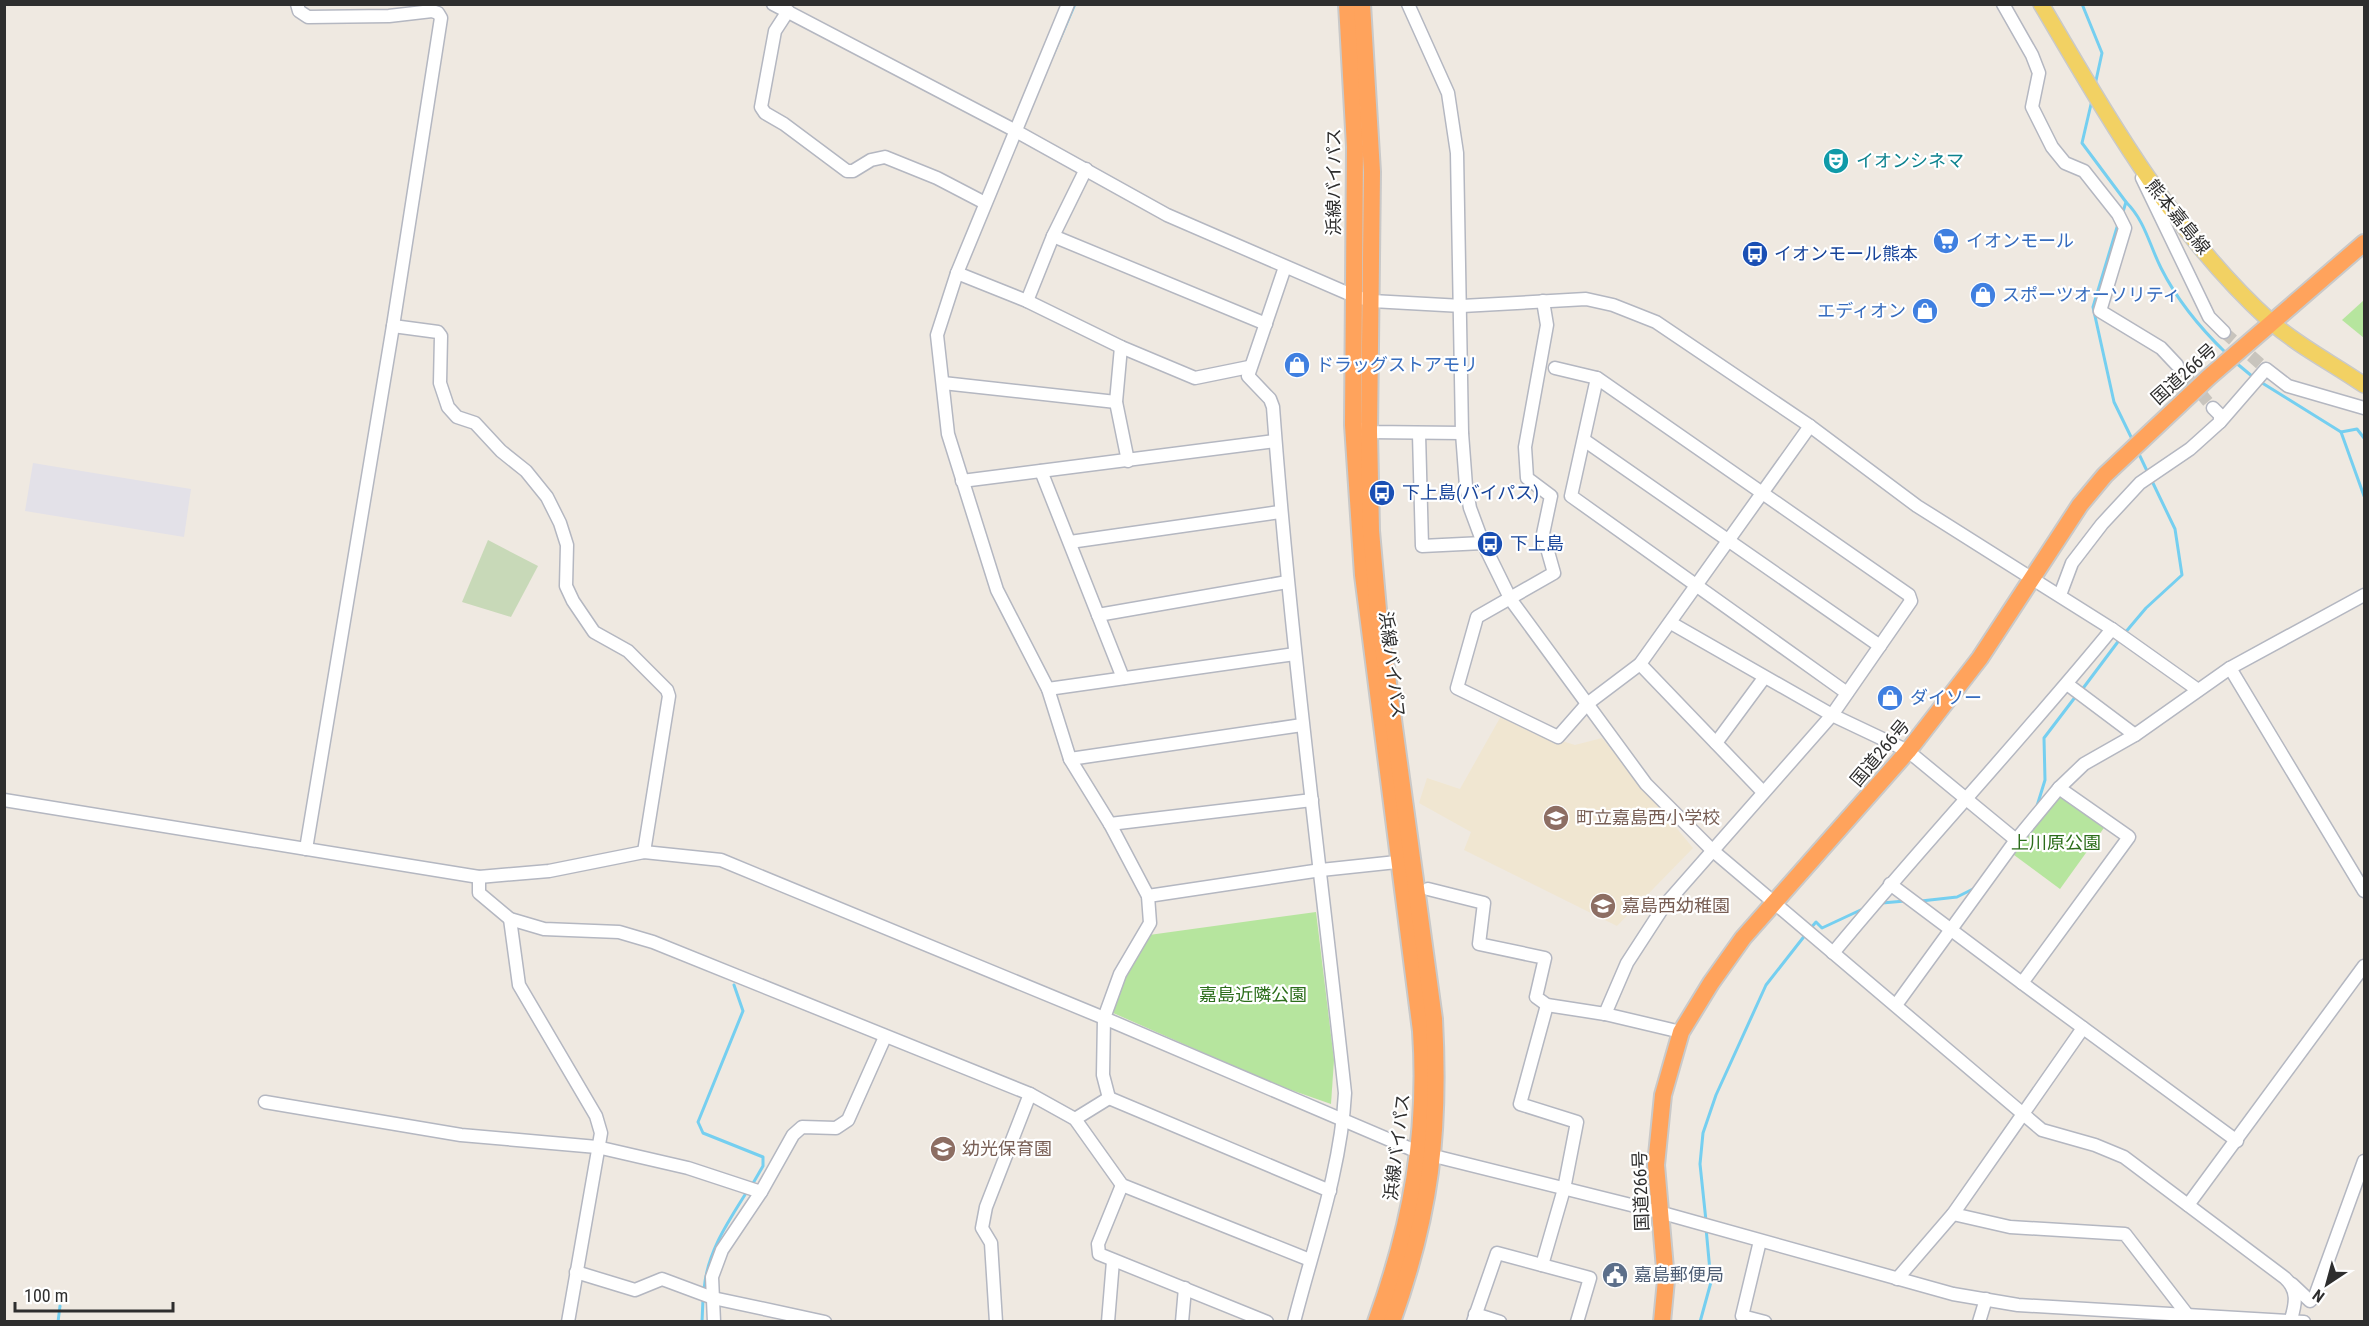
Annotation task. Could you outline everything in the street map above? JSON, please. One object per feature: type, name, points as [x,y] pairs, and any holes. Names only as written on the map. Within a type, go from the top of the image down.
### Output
[{"type":"highway","name":"浜線バイパス","points":[[1347,4],[1355,147],[1354,296],[1361,429],[1378,610],[1406,861],[1434,1019],[1437,1080],[1426,1154],[1404,1237],[1376,1322]]},
{"type":"highway","name":"浜線バイパス","points":[[1361,429],[1372,301],[1372,172],[1362,4]]},
{"type":"highway","name":"国道266号","points":[[1662,1322],[1666,1280],[1656,1165],[1663,1095],[1682,1032],[1743,938],[1908,751],[1980,658],[2080,505],[2104,475],[2271,322],[2364,243]]},
{"type":"highway","name":"浜線バイパス","points":[[1392,1322],[1414,1258],[1425,1213],[1426,1154]]},
{"type":"main road","name":"熊本嘉島線","points":[[2042,4],[2134,160],[2199,244],[2271,322],[2364,385]]},
{"type":"street","points":[[297,4],[299,11],[308,17],[389,16],[432,11],[438,13],[441,18],[393,326],[306,849]]},
{"type":"street","points":[[773,4],[1014,130],[1167,215],[1354,296],[1372,301],[1462,306],[1586,299],[1613,305],[1656,322],[1810,426],[1917,506],[2112,629],[2198,690]]},
{"type":"street","points":[[1068,4],[1014,130],[957,273],[937,336],[948,434],[997,590],[1048,689],[1070,759],[1110,824],[1148,896],[1150,923],[1120,974],[1104,1018],[1103,1075],[1109,1098]]},
{"type":"street","points":[[1408,4],[1448,93],[1457,153],[1462,306],[1462,433],[1470,508],[1483,543],[1511,600],[1646,784],[1712,850],[2021,1114],[2052,1135],[2095,1145],[2124,1158],[2292,1284],[2310,1301],[2315,1296],[2364,1161]]},
{"type":"street","points":[[2003,4],[2032,55],[2039,74],[2032,107],[2052,147],[2065,163],[2084,171],[2118,214],[2125,228],[2100,311],[2161,348],[2176,365]]},
{"type":"street","points":[[788,11],[775,31],[761,107],[765,113],[784,123],[847,171],[853,171],[871,160],[885,157],[937,178],[985,204]]},
{"type":"street","points":[[2134,160],[2209,317],[2224,333]]},
{"type":"street","points":[[1027,301],[1053,236],[1086,169]]},
{"type":"street","points":[[1053,236],[1266,324]]},
{"type":"street","points":[[1285,267],[1249,368],[1251,381],[1270,399],[1302,725],[1345,1093],[1344,1120],[1330,1191],[1294,1322]]},
{"type":"street","points":[[957,273],[1027,301],[1121,347],[1195,378],[1249,368]]},
{"type":"street","points":[[1543,301],[1547,325],[1524,447],[1527,478],[1551,496],[1543,534],[1554,573],[1511,600],[1477,617],[1457,688],[1558,737],[1587,704],[1640,664],[1698,586],[1810,426]]},
{"type":"street","points":[[393,326],[438,332],[441,336],[441,383],[448,407],[457,417],[475,423],[501,451],[526,471],[547,497],[560,523],[567,545],[566,585],[573,601],[594,632],[628,651],[667,690],[669,696],[644,852]]},
{"type":"street","points":[[1121,347],[1116,402],[1128,460]]},
{"type":"street","points":[[1556,368],[1597,378],[1909,595],[1911,601],[1832,715],[1664,906],[1627,963],[1605,1014]]},
{"type":"street","points":[[2060,595],[2072,563],[2109,516],[2140,483],[2190,449],[2220,422],[2266,369],[2288,386],[2364,408]]},
{"type":"street","points":[[1597,378],[1571,496],[1847,693]]},
{"type":"street","points":[[942,383],[1116,402]]},
{"type":"street","points":[[2213,408],[2220,415],[2220,422]]},
{"type":"street","points":[[1361,429],[1419,434],[1462,433]]},
{"type":"street","points":[[1419,434],[1422,546],[1483,543]]},
{"type":"street","points":[[1584,440],[1880,646]]},
{"type":"street","points":[[962,481],[1275,441]]},
{"type":"street","points":[[1041,471],[1123,678]]},
{"type":"street","points":[[1070,542],[1280,512]]},
{"type":"street","points":[[1098,615],[1287,582]]},
{"type":"street","points":[[1896,1005],[2016,840],[2059,788],[2084,764],[2135,735],[2230,668],[2364,595]]},
{"type":"street","points":[[1671,623],[1832,715],[1908,751],[2016,840]]},
{"type":"street","points":[[1833,953],[1890,884],[2067,684],[2112,629]]},
{"type":"street","points":[[1048,689],[1295,654]]},
{"type":"street","points":[[1640,664],[1763,792]]},
{"type":"street","points":[[2230,668],[2364,891]]},
{"type":"street","points":[[1716,743],[1764,678]]},
{"type":"street","points":[[2067,684],[2135,735]]},
{"type":"street","points":[[1070,759],[1302,725]]},
{"type":"street","points":[[2022,983],[2129,837],[2059,788]]},
{"type":"street","points":[[4,800],[478,877],[549,871],[644,852],[721,860],[1426,1154],[1659,1212],[1897,1279],[1986,1299],[2018,1305],[2291,1319],[2304,1322]]},
{"type":"street","points":[[1110,824],[1312,800]]},
{"type":"street","points":[[1148,896],[1320,870],[1406,861]]},
{"type":"street","points":[[478,877],[479,893],[510,919],[544,929],[619,932],[653,942],[1030,1094],[1075,1119],[1122,1185],[1310,1260]]},
{"type":"street","points":[[1890,884],[2237,1141]]},
{"type":"street","points":[[1428,889],[1484,903],[1479,944],[1545,958],[1536,997],[1547,1005],[1605,1014],[1682,1032]]},
{"type":"street","points":[[510,919],[519,985],[596,1116],[601,1133],[568,1322]]},
{"type":"street","points":[[2188,1205],[2364,966]]},
{"type":"street","points":[[1542,1265],[1564,1189],[1577,1122],[1520,1104],[1547,1005]]},
{"type":"street","points":[[1897,1279],[1953,1214],[2083,1028]]},
{"type":"street","points":[[714,1322],[712,1277],[722,1250],[761,1192],[793,1136],[802,1127],[836,1128],[848,1120],[885,1037]]},
{"type":"street","points":[[996,1322],[991,1243],[982,1228],[986,1207],[1030,1094]]},
{"type":"street","points":[[1075,1119],[1109,1098]]},
{"type":"street","points":[[1109,1098],[1330,1191]]},
{"type":"street","points":[[265,1102],[461,1135],[597,1147],[688,1168],[761,1192]]},
{"type":"street","points":[[1122,1185],[1098,1244],[1099,1254],[1267,1322]]},
{"type":"street","points":[[1953,1214],[2010,1227],[2125,1234],[2186,1313]]},
{"type":"street","points":[[1760,1241],[1742,1316],[1765,1322]]},
{"type":"street","points":[[1500,1322],[1474,1318],[1497,1253],[1590,1278],[1577,1322]]},
{"type":"street","points":[[1108,1322],[1113,1261]]},
{"type":"street","points":[[576,1272],[634,1290],[662,1279],[713,1298],[825,1322]]},
{"type":"street","points":[[2291,1319],[2295,1305],[2292,1284]]},
{"type":"street","points":[[1182,1322],[1185,1287]]},
{"type":"street","points":[[1979,1322],[1986,1299]]},
{"type":"shaded area","points":[[33,463],[191,489],[184,537],[25,511]]},
{"type":"shaded area","name":"町立嘉島西小学校","points":[[1501,716],[1540,734],[1575,745],[1602,738],[1693,848],[1617,926],[1464,850],[1471,832],[1419,803],[1427,778],[1460,789]]},
{"type":"green space","points":[[2364,300],[2364,338],[2342,320]]},
{"type":"green space","points":[[488,540],[538,566],[511,617],[462,602]]},
{"type":"green space","name":"上川原公園","points":[[2061,789],[2106,825],[2060,889],[2010,852]]},
{"type":"green space","name":"嘉島近隣公園","points":[[1316,912],[1334,1060],[1331,1104],[1274,1084],[1111,1012],[1125,976],[1149,935]]},
{"type":"waterway","points":[[1053,55],[1075,4]]},
{"type":"waterway","points":[[2082,4],[2102,53],[2095,85]]},
{"type":"waterway","points":[[2092,100],[2082,143],[2126,202],[2122,215]]},
{"type":"waterway","points":[[2126,202],[2142,225],[2174,291],[2198,324],[2226,353]]},
{"type":"waterway","points":[[2118,224],[2093,307],[2114,402],[2133,441]]},
{"type":"waterway","points":[[2235,362],[2253,377]]},
{"type":"waterway","points":[[2259,381],[2341,432],[2364,496]]},
{"type":"waterway","points":[[2341,432],[2357,429],[2364,438]]},
{"type":"waterway","points":[[2138,452],[2148,473]]},
{"type":"waterway","points":[[2124,634],[2146,608],[2182,575],[2175,529],[2151,479]]},
{"type":"waterway","points":[[2081,691],[2120,639]]},
{"type":"waterway","points":[[2037,806],[2045,780],[2044,738],[2076,696]]},
{"type":"waterway","points":[[1921,901],[1957,897],[1975,888]]},
{"type":"waterway","points":[[1882,903],[1905,901]]},
{"type":"waterway","points":[[1810,929],[1816,922],[1822,928],[1867,907]]},
{"type":"waterway","points":[[1706,1221],[1700,1164],[1703,1133],[1716,1095],[1766,985],[1806,934]]},
{"type":"waterway","points":[[734,985],[743,1011],[698,1122],[703,1133],[763,1157],[763,1166],[752,1185]]},
{"type":"waterway","points":[[704,1290],[714,1250],[748,1190]]},
{"type":"waterway","points":[[1700,1322],[1711,1282],[1706,1228]]},
{"type":"waterway","points":[[702,1322],[703,1299]]},
{"type":"waterway","points":[[58,1322],[60,1306]]},
{"type":"tunnel","points":[[2224,332],[2266,369]]},
{"type":"tunnel","points":[[2177,365],[2213,408]]},
{"type":"place","name":"イオンシネマ","points":[[1836,161]]},
{"type":"place","name":"イオンモール","points":[[1946,241]]},
{"type":"place","name":"イオンモール熊本","points":[[1755,254]]},
{"type":"place","name":"スポーツオーソリティ","points":[[1983,295]]},
{"type":"place","name":"エディオン","points":[[1925,311]]},
{"type":"place","name":"ドラッグストアモリ","points":[[1297,365]]},
{"type":"place","name":"下上島(バイパス)","points":[[1382,493]]},
{"type":"place","name":"下上島","points":[[1490,544]]},
{"type":"place","name":"ダイソー","points":[[1890,698]]},
{"type":"place","name":"町立嘉島西小学校","points":[[1556,818]]},
{"type":"place","name":"嘉島西幼稚園","points":[[1603,906]]},
{"type":"place","name":"幼光保育園","points":[[943,1149]]},
{"type":"place","name":"嘉島郵便局","points":[[1615,1275]]}]
